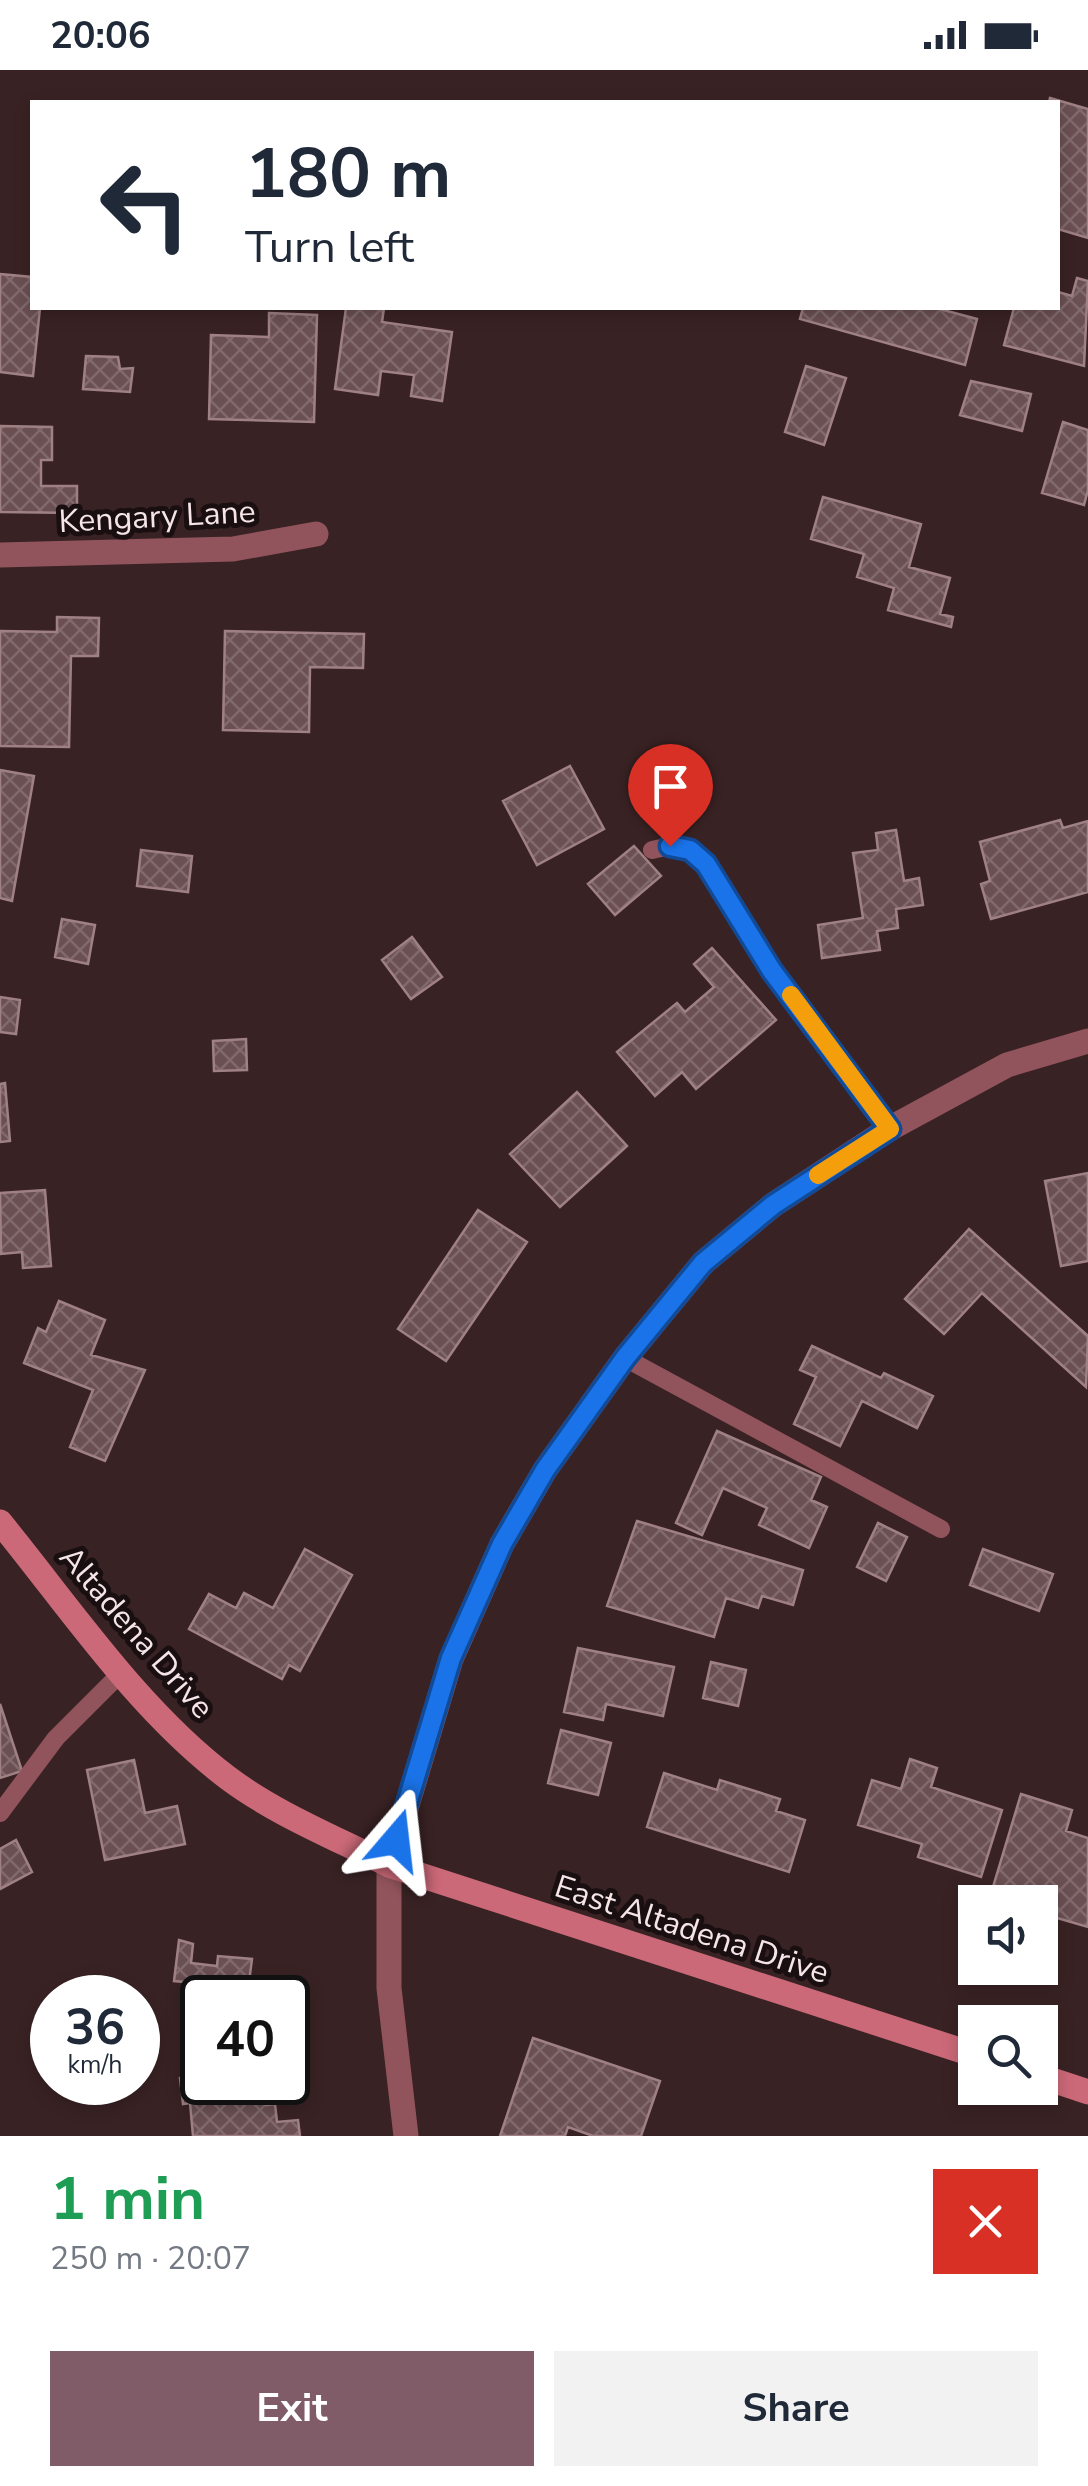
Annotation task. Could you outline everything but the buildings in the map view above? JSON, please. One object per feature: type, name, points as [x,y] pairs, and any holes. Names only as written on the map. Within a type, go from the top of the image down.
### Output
[{"type":"main road","name":"Altadena Drive","points":[[0,1522],[150,1705],[228,1778],[389,1865]]},
{"type":"main road","name":"East Altadena Drive","points":[[389,1865],[958,2049]]},
{"type":"main road","points":[[1058,2082],[1088,2092]]},
{"type":"street","name":"Kengary Lane","points":[[0,555],[234,549],[316,534]]},
{"type":"street","points":[[406,2136],[389,1988],[389,1865],[451,1658],[502,1544],[545,1470],[625,1358],[703,1263],[773,1205],[890,1129],[1007,1066],[1088,1042]]},
{"type":"lane","points":[[652,850],[670,846],[690,850],[706,864],[772,971],[890,1129]]},
{"type":"lane","points":[[625,1358],[941,1528]]},
{"type":"lane","points":[[0,1813],[56,1738],[122,1672]]},
{"type":"slow traffic","points":[[791,995],[890,1129],[818,1175]]},
{"type":"route","points":[[396,1840],[451,1658],[502,1544],[545,1470],[625,1358],[703,1263],[773,1205],[890,1129],[772,971],[706,864],[690,850],[670,846]]}]
